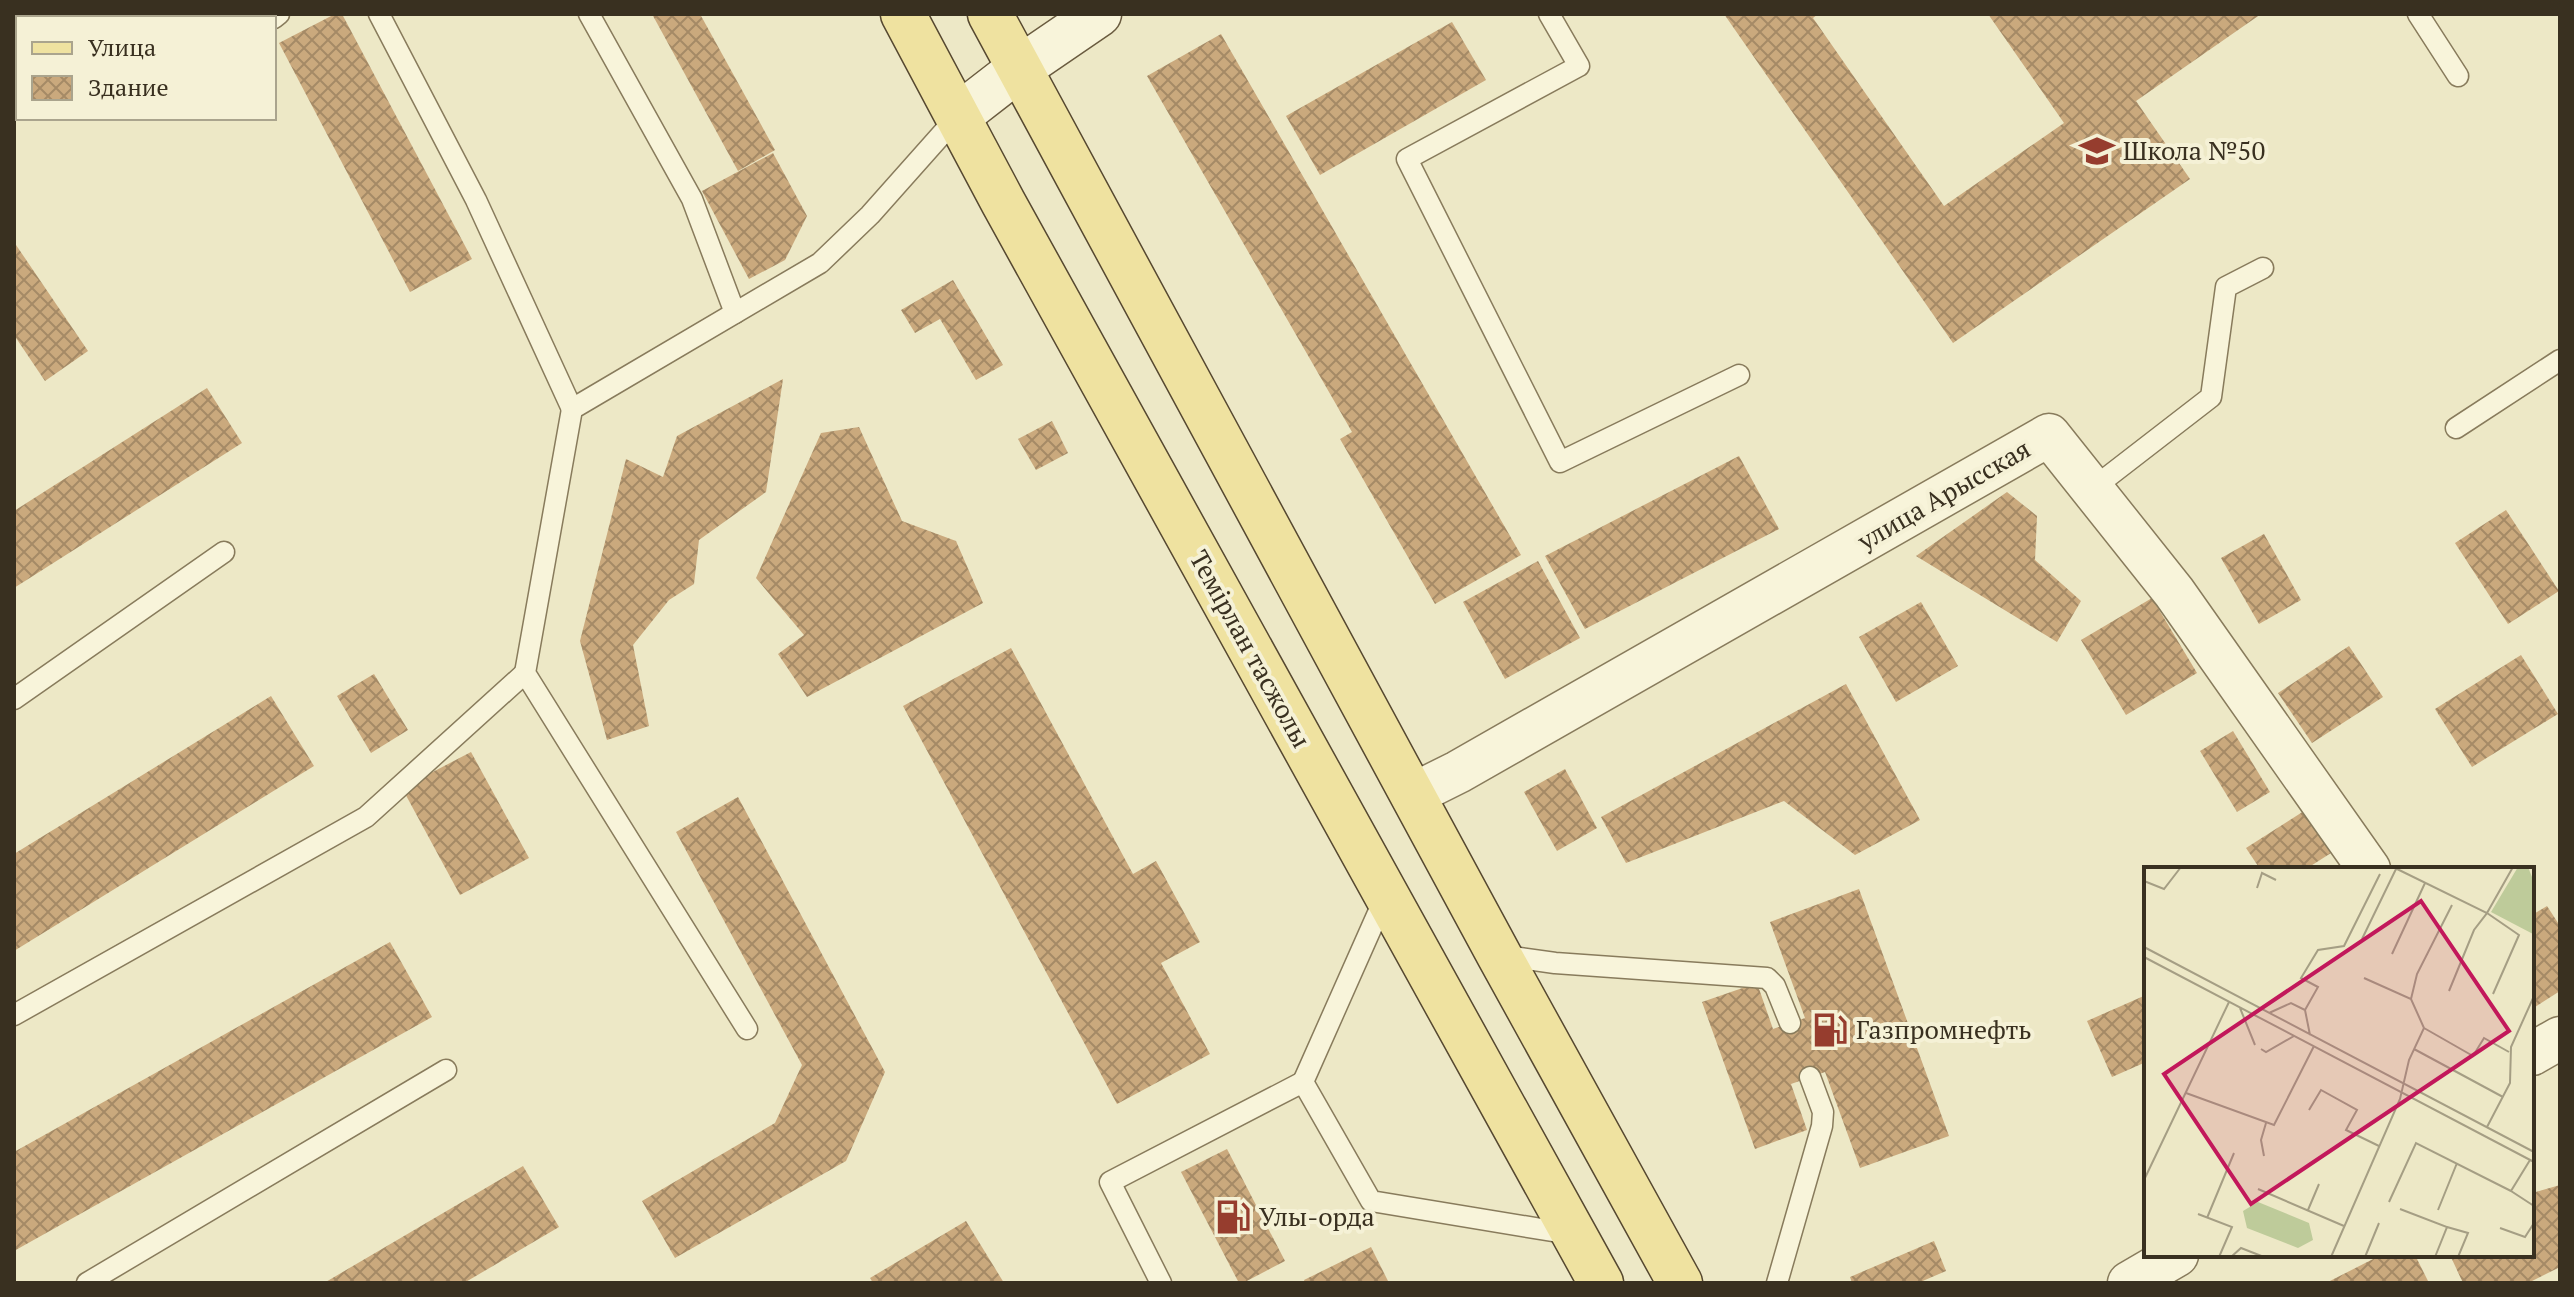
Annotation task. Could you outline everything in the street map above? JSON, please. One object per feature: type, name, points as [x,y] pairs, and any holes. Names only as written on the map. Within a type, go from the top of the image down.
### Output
[{"type":"main road","name":"Темірлан тасжолы","points":[[903,14],[1018,230],[1601,1283]]},
{"type":"main road","points":[[990,14],[1680,1283]]},
{"type":"street","points":[[958,116],[1020,68],[1099,14]]},
{"type":"street","name":"улица Арысская","points":[[1412,795],[1458,772],[2049,435],[2174,592],[2368,867]]},
{"type":"street","points":[[2534,1053],[2560,1038]]},
{"type":"street","points":[[2129,1283],[2174,1257]]},
{"type":"lane","points":[[14,1015],[366,817],[525,673],[572,409],[476,200],[379,14]]},
{"type":"lane","points":[[589,14],[692,199],[735,313]]},
{"type":"lane","points":[[1549,14],[1579,66],[1407,159],[1560,462],[1739,375]]},
{"type":"lane","points":[[2418,14],[2458,76]]},
{"type":"lane","points":[[572,409],[820,263],[870,215],[958,116]]},
{"type":"lane","points":[[2092,489],[2211,397],[2226,287],[2263,268]]},
{"type":"lane","points":[[2456,428],[2560,360]]},
{"type":"lane","points":[[14,699],[224,552]]},
{"type":"lane","points":[[525,673],[747,1029]]},
{"type":"lane","points":[[1161,1283],[1110,1182],[1303,1082],[1386,895]]},
{"type":"lane","points":[[1499,955],[1555,963],[1767,978],[1775,986],[1790,1023]]},
{"type":"lane","points":[[87,1283],[446,1070]]},
{"type":"lane","points":[[1777,1283],[1822,1126],[1823,1112],[1810,1077]]},
{"type":"lane","points":[[1303,1082],[1371,1201],[1575,1235]]},
{"type":"building","points":[[19,14],[82,14],[79,16]]},
{"type":"building","points":[[142,14],[144,16],[110,16]]},
{"type":"building","points":[[335,14],[342,14],[472,259],[410,292],[279,43]]},
{"type":"building","points":[[652,14],[700,14],[775,150],[738,171]]},
{"type":"building","name":"Школа №50","points":[[1724,14],[1818,14],[1813,18],[1944,206],[2064,123],[1988,14],[2261,14],[2136,101],[2190,179],[1953,343]]},
{"type":"building","points":[[1452,22],[1486,80],[1320,175],[1286,116]]},
{"type":"building","points":[[1221,34],[1521,555],[1435,604],[1340,439],[1352,432],[1147,76]]},
{"type":"building","points":[[773,153],[807,216],[785,260],[749,279],[702,191]]},
{"type":"building","points":[[14,242],[88,351],[45,381],[14,335]]},
{"type":"building","points":[[953,280],[1003,365],[976,380],[940,319],[915,333],[901,310]]},
{"type":"building","points":[[783,379],[766,492],[699,540],[694,584],[669,600],[633,645],[649,726],[607,740],[580,641],[626,459],[663,477],[677,436]]},
{"type":"building","points":[[207,388],[242,443],[14,588],[14,511]]},
{"type":"building","points":[[1052,421],[1068,453],[1036,470],[1018,439]]},
{"type":"building","points":[[859,427],[902,521],[956,541],[983,603],[807,697],[778,654],[804,635],[756,578],[821,433]]},
{"type":"building","points":[[1739,456],[1779,529],[1585,629],[1545,556]]},
{"type":"building","points":[[2007,492],[2037,516],[2035,560],[2081,601],[2057,642],[1916,556]]},
{"type":"building","points":[[2506,510],[2559,591],[2508,624],[2455,543]]},
{"type":"building","points":[[2264,534],[2301,600],[2259,624],[2221,558]]},
{"type":"building","points":[[1538,561],[1580,638],[1505,679],[1463,602]]},
{"type":"building","points":[[2152,598],[2197,673],[2126,715],[2081,640]]},
{"type":"building","points":[[1921,602],[1958,666],[1896,702],[1859,637]]},
{"type":"building","points":[[2349,646],[2383,697],[2312,743],[2278,693]]},
{"type":"building","points":[[1011,648],[1133,874],[1156,861],[1200,942],[1161,963],[1210,1054],[1117,1104],[903,706]]},
{"type":"building","points":[[2521,655],[2558,714],[2472,767],[2435,709]]},
{"type":"building","points":[[374,674],[408,730],[371,753],[337,696]]},
{"type":"building","points":[[1846,684],[1920,820],[1855,855],[1784,801],[1626,863],[1601,817]]},
{"type":"building","points":[[271,696],[314,766],[14,951],[14,854]]},
{"type":"building","points":[[2233,731],[2270,792],[2237,812],[2200,751]]},
{"type":"building","points":[[471,752],[529,858],[460,895],[402,788]]},
{"type":"building","points":[[1565,769],[1597,828],[1557,851],[1524,792]]},
{"type":"building","points":[[738,797],[885,1072],[846,1161],[675,1258],[642,1201],[775,1123],[802,1065],[676,832]]},
{"type":"building","points":[[2304,811],[2331,853],[2309,867],[2259,867],[2246,848]]},
{"type":"building","points":[[1859,889],[1949,1136],[1860,1168],[1825,1072],[1791,1084],[1807,1130],[1755,1149],[1702,1002],[1757,983],[1773,1029],[1805,1018],[1770,922]]},
{"type":"building","points":[[2547,906],[2560,926],[2560,991],[2534,1008],[2534,914]]},
{"type":"building","points":[[390,942],[432,1017],[14,1251],[14,1152]]},
{"type":"building","points":[[2144,996],[2144,1063],[2112,1077],[2087,1021]]},
{"type":"building","name":"Улы-орда","points":[[1227,1149],[1285,1261],[1243,1283],[1239,1283],[1181,1172]]},
{"type":"building","points":[[523,1166],[559,1227],[464,1283],[324,1283]]},
{"type":"building","points":[[2560,1185],[2560,1267],[2528,1283],[2463,1283],[2451,1257],[2534,1257],[2534,1192]]},
{"type":"building","points":[[966,1221],[1004,1283],[873,1283],[870,1278]]},
{"type":"building","points":[[1934,1241],[1946,1271],[1918,1283],[1852,1283],[1850,1277]]},
{"type":"building","points":[[1371,1247],[1389,1283],[1305,1283],[1304,1280]]},
{"type":"building","points":[[2377,1257],[2416,1257],[2429,1283],[2326,1283]]},
{"type":"place","name":"Школа №50","points":[[2097,151]]},
{"type":"place","name":"Газпромнефть","points":[[1830,1030]]},
{"type":"place","name":"Улы-орда","points":[[1233,1217]]}]
